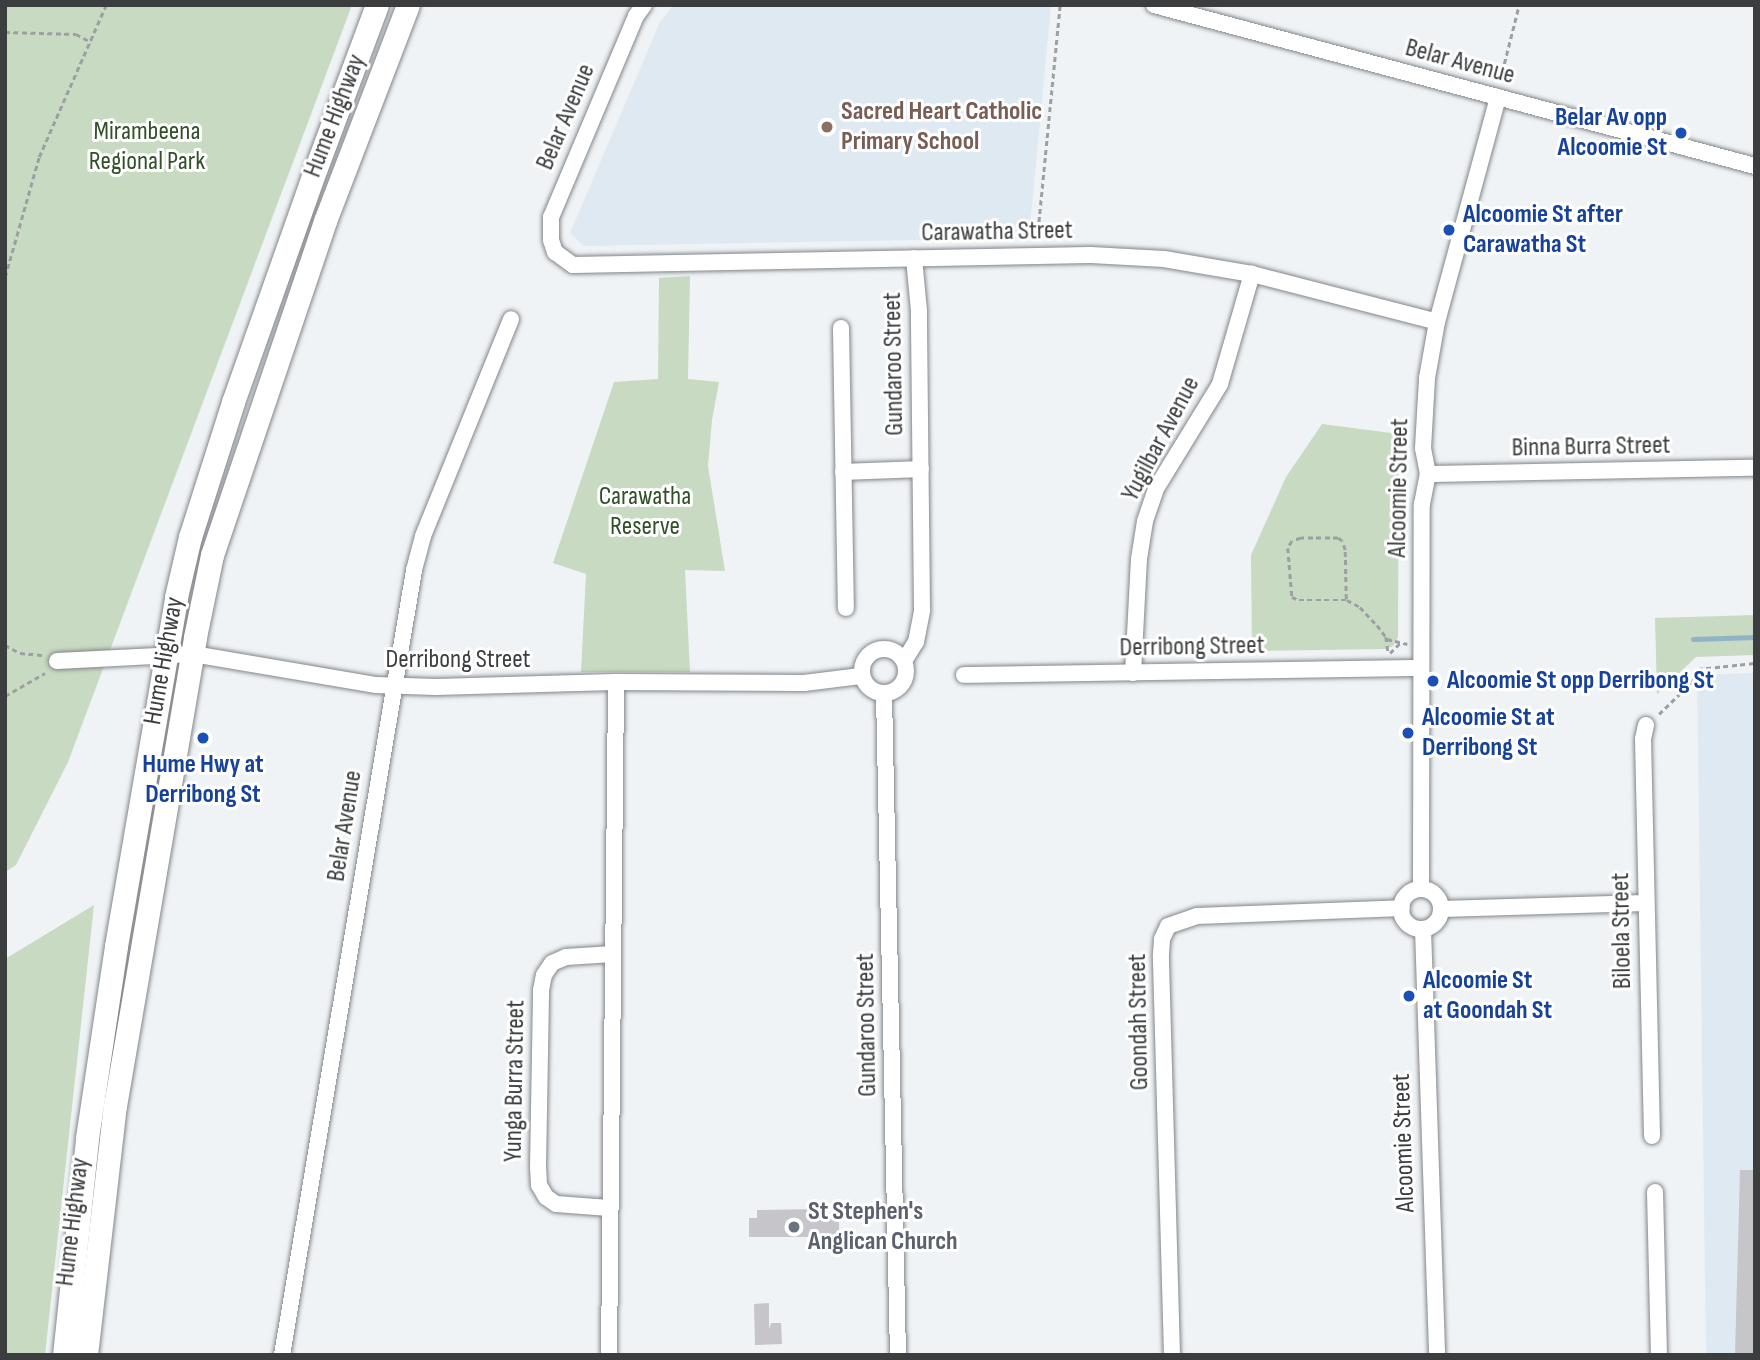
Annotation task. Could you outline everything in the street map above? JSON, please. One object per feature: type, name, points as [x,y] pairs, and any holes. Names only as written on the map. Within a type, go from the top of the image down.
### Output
[{"type":"highway","name":"Hume Highway","points":[[64,1355],[87,1138],[116,946],[190,537],[233,402],[377,5]]},
{"type":"highway","name":"Hume Highway","points":[[86,1355],[115,1106],[212,555],[341,178],[408,5]]},
{"type":"street","name":"Belar Avenue","points":[[555,252],[550,229],[555,206],[636,16],[644,5]]},
{"type":"street","name":"Belar Avenue","points":[[1154,5],[1755,166]]},
{"type":"street","name":"Alcoomie Street","points":[[1421,889],[1422,504],[1427,474],[1423,449],[1424,416],[1437,322],[1498,97]]},
{"type":"street","name":"Carawatha Street","points":[[555,252],[573,264],[587,265],[1035,256],[1164,259],[1252,274],[1437,322]]},
{"type":"street","name":"Gundaroo Street","points":[[904,661],[916,642],[922,610],[919,311],[915,258]]},
{"type":"street","name":"Yugilbar Avenue","points":[[1133,673],[1139,559],[1145,521],[1157,487],[1220,384],[1252,274]]},
{"type":"street","name":"Belar Avenue","points":[[282,1355],[414,570],[423,537],[511,319]]},
{"type":"street","name":"Gundaroo Street","points":[[841,328],[846,608]]},
{"type":"street","name":"Binna Burra Street","points":[[1427,474],[1755,468]]},
{"type":"street","name":"Gundaroo Street","points":[[843,472],[920,469]]},
{"type":"street","points":[[873,651],[894,651],[904,661],[903,682],[892,692],[884,694],[870,689],[861,676],[863,661],[873,651]]},
{"type":"street","name":"Derribong Street","points":[[57,661],[194,654],[363,683],[394,685],[804,683],[861,676]]},
{"type":"street","name":"Derribong Street","points":[[964,676],[1421,668]]},
{"type":"street","points":[[609,1355],[616,682]]},
{"type":"street","name":"Gundaroo Street","points":[[884,694],[898,1355]]},
{"type":"street","name":"Biloela Street","points":[[1646,725],[1643,739],[1651,1136]]},
{"type":"street","points":[[1421,889],[1433,892],[1441,909],[1438,920],[1423,929],[1405,920],[1402,908],[1410,892],[1421,889]]},
{"type":"street","points":[[1441,909],[1646,903]]},
{"type":"street","name":"Goondah Street","points":[[1172,1355],[1161,954],[1162,939],[1168,926],[1197,916],[1402,908]]},
{"type":"street","name":"Alcoomie Street","points":[[1423,929],[1437,1355]]},
{"type":"street","name":"Yunga Burra Street","points":[[609,1208],[564,1206],[546,1197],[539,1185],[538,1153],[541,990],[544,975],[552,963],[566,957],[613,954]]},
{"type":"street","points":[[1655,1192],[1659,1355]]},
{"type":"path","points":[[5,277],[39,157],[106,5]]},
{"type":"path","points":[[1035,256],[1060,5]]},
{"type":"path","points":[[1498,97],[1519,5]]},
{"type":"path","points":[[5,32],[76,34],[90,42]]},
{"type":"path","points":[[1346,599],[1345,550],[1342,541],[1338,538],[1301,538],[1293,541],[1288,548],[1292,597],[1299,600],[1346,599],[1369,616],[1386,639],[1388,656],[1400,643]]},
{"type":"path","points":[[1386,639],[1400,643],[1421,643]]},
{"type":"path","points":[[5,646],[20,653],[50,655],[57,661],[55,667],[5,696]]},
{"type":"path","points":[[1646,725],[1692,682],[1698,669],[1755,663]]},
{"type":"shaded area","name":"Sacred Heart Catholic Primary School","points":[[674,5],[1051,5],[1029,238],[584,246],[570,233],[660,22]]},
{"type":"shaded area","points":[[1755,673],[1755,1355],[1706,1355],[1697,675]]},
{"type":"green space","name":"Mirambeena Regional Park","points":[[5,5],[352,5],[68,762],[16,865],[5,872]]},
{"type":"green space","name":"Carawatha Reserve","points":[[690,276],[688,379],[719,382],[708,466],[725,571],[685,570],[690,672],[581,672],[586,574],[553,563],[614,382],[658,379],[659,278]]},
{"type":"green space","points":[[1322,424],[1399,434],[1398,637],[1393,646],[1386,649],[1252,651],[1251,555],[1286,477]]},
{"type":"green space","points":[[1755,615],[1755,655],[1696,657],[1657,694],[1655,618]]},
{"type":"green space","points":[[94,905],[45,1355],[5,1355],[5,959]]},
{"type":"building","points":[[1740,1170],[1755,1170],[1755,1355],[1735,1355]]},
{"type":"building","name":"St Stephen's Anglican Church","points":[[816,1209],[817,1218],[839,1218],[839,1237],[749,1237],[749,1218],[757,1218],[757,1210]]},
{"type":"building","points":[[769,1303],[769,1329],[771,1323],[781,1323],[782,1344],[755,1345],[754,1304]]},
{"type":"waterway","points":[[1693,639],[1755,637]]},
{"type":"place","name":"Sacred Heart Catholic Primary School","points":[[827,127]]},
{"type":"place","name":"Belar Av opp Alcoomie St","points":[[1681,133]]},
{"type":"place","name":"Alcoomie St after Carawatha St","points":[[1449,230]]},
{"type":"place","name":"Alcoomie St opp Derribong St","points":[[1433,681]]},
{"type":"place","name":"Alcoomie St at Derribong St","points":[[1408,733]]},
{"type":"place","name":"Hume Hwy at Derribong St","points":[[203,738]]},
{"type":"place","name":"Alcoomie St at Goondah St","points":[[1409,996]]},
{"type":"place","name":"St Stephen's Anglican Church","points":[[794,1227]]}]
